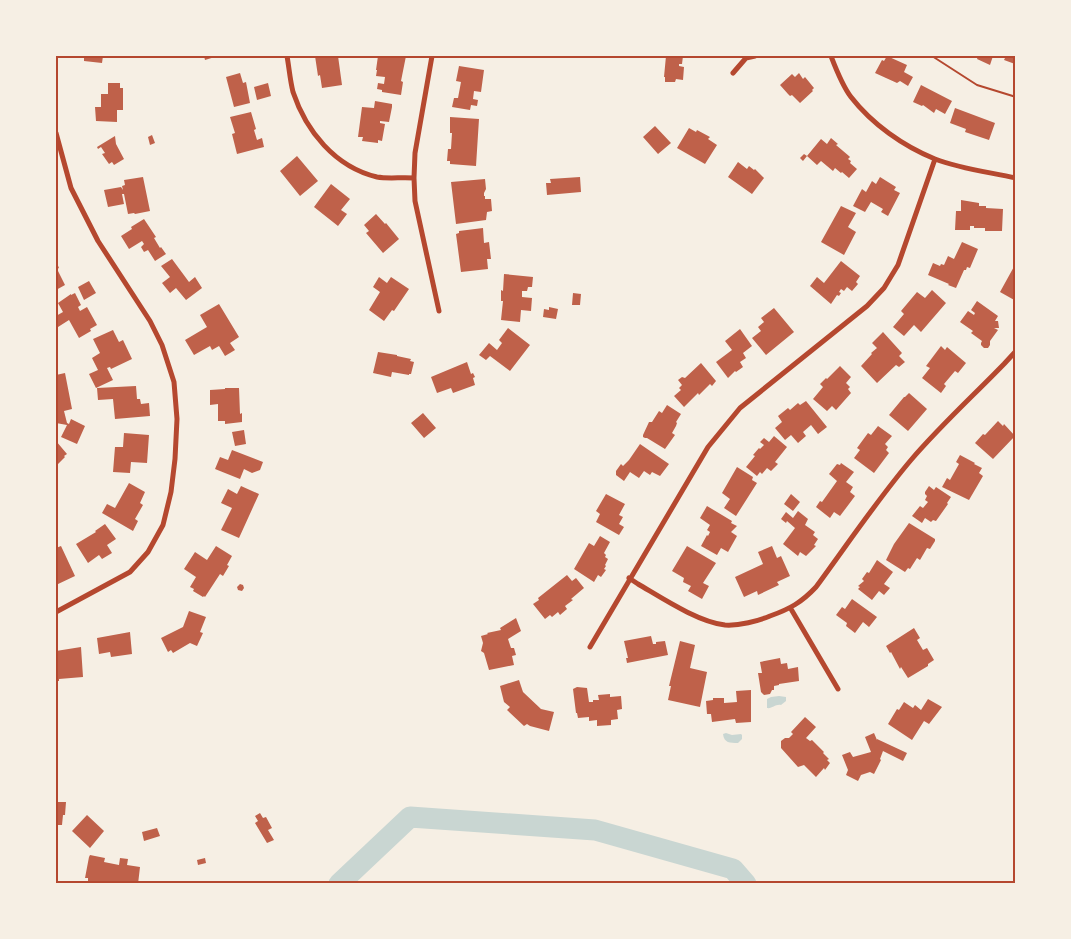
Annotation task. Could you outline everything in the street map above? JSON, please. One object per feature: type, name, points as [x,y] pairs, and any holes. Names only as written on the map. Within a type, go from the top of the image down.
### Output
[{"type":"street","points":[[287,56],[293,90],[304,119],[321,142],[341,161],[362,172],[379,177],[414,178]]},
{"type":"street","points":[[432,56],[415,153],[414,178],[415,201],[440,311]]},
{"type":"street","points":[[733,73],[746,58],[755,56]]},
{"type":"street","points":[[831,56],[850,95],[874,121],[904,144],[935,159],[1016,178]]},
{"type":"street","points":[[56,133],[71,188],[98,241],[150,321],[162,345],[174,382],[177,419],[171,492],[163,525],[148,552],[130,572],[56,612]]},
{"type":"street","points":[[590,647],[708,447],[724,426],[740,408],[867,306],[884,288],[898,265],[935,159]]},
{"type":"street","points":[[629,578],[698,617],[726,625],[757,621],[791,609],[816,587],[910,461],[1016,351]]},
{"type":"street","points":[[791,609],[838,689]]},
{"type":"lane","points":[[932,56],[977,85],[1016,97]]},
{"type":"shaded area","points":[[786,697],[786,701],[781,705],[767,708],[767,699]]},
{"type":"shaded area","points":[[723,734],[741,734],[742,739],[738,743],[728,742]]},
{"type":"building","points":[[84,56],[103,56],[102,63],[84,61]]},
{"type":"building","points":[[204,56],[218,56],[205,60]]},
{"type":"building","points":[[315,56],[338,56],[342,85],[322,88]]},
{"type":"building","points":[[378,56],[406,56],[401,95],[377,89],[378,83],[384,84],[385,77],[376,76]]},
{"type":"building","points":[[666,56],[683,56],[682,64],[679,66],[684,67],[683,80],[665,82]]},
{"type":"building","points":[[887,56],[907,65],[904,72],[913,77],[908,86],[875,73]]},
{"type":"building","points":[[978,56],[993,56],[990,65],[977,59]]},
{"type":"building","points":[[1006,56],[1016,56],[1015,64],[1004,60]]},
{"type":"building","points":[[459,66],[484,70],[481,92],[474,91],[473,99],[478,100],[477,106],[471,105],[470,110],[452,107],[454,98],[458,98],[461,82],[456,81]]},
{"type":"building","points":[[240,73],[243,83],[246,82],[250,103],[234,107],[226,77]]},
{"type":"building","points":[[799,73],[814,88],[800,103],[780,85],[792,74],[795,77]]},
{"type":"building","points":[[108,83],[120,83],[120,88],[123,88],[123,110],[117,110],[117,122],[96,121],[95,107],[101,107],[101,94],[108,94]]},
{"type":"building","points":[[268,83],[271,96],[257,100],[254,87]]},
{"type":"building","points":[[921,85],[952,101],[945,114],[936,109],[934,113],[923,105],[913,102]]},
{"type":"building","points":[[375,101],[392,104],[389,122],[380,121],[385,124],[382,141],[378,140],[378,143],[362,141],[363,137],[358,137],[362,107],[374,108]]},
{"type":"building","points":[[955,108],[995,123],[989,140],[965,132],[966,129],[950,123]]},
{"type":"building","points":[[251,112],[257,140],[262,138],[264,147],[237,154],[232,134],[235,133],[230,117]]},
{"type":"building","points":[[450,117],[479,119],[476,166],[450,164],[450,161],[447,161],[448,149],[451,149]]},
{"type":"building","points":[[655,126],[671,143],[658,154],[643,137]]},
{"type":"building","points":[[689,128],[710,137],[708,139],[717,145],[705,164],[677,148]]},
{"type":"building","points":[[152,135],[155,143],[150,145],[148,137]]},
{"type":"building","points":[[115,136],[116,144],[124,159],[114,165],[112,162],[109,164],[102,154],[105,153],[101,147],[98,149],[97,147]]},
{"type":"building","points":[[831,138],[850,157],[848,159],[850,163],[857,169],[849,178],[835,168],[833,171],[821,161],[817,165],[807,156],[821,139],[827,144]]},
{"type":"building","points":[[804,154],[807,156],[803,161],[800,158]]},
{"type":"building","points":[[297,156],[318,181],[300,196],[280,171]]},
{"type":"building","points":[[738,162],[747,169],[749,166],[755,169],[764,178],[752,194],[728,177]]},
{"type":"building","points":[[143,177],[150,211],[128,214],[124,194],[122,194],[124,204],[108,207],[104,190],[121,187],[123,190],[124,180]]},
{"type":"building","points":[[580,177],[581,192],[547,195],[546,183],[551,183],[550,179]]},
{"type":"building","points":[[880,177],[896,187],[894,190],[900,193],[888,216],[881,212],[883,209],[871,202],[865,212],[853,206],[862,189],[866,192],[872,181],[876,184]]},
{"type":"building","points":[[485,179],[484,196],[485,199],[491,199],[492,211],[487,212],[486,220],[456,224],[451,182]]},
{"type":"building","points":[[331,184],[350,199],[341,210],[347,214],[338,226],[314,207]]},
{"type":"building","points":[[961,200],[979,203],[979,206],[986,206],[986,208],[1003,209],[1002,231],[985,231],[985,228],[974,228],[974,226],[970,226],[970,230],[955,230],[956,211],[961,211]]},
{"type":"building","points":[[841,206],[856,213],[848,227],[856,232],[844,255],[821,242]]},
{"type":"building","points":[[376,214],[399,239],[383,253],[366,233],[369,231],[364,225]]},
{"type":"building","points":[[144,219],[156,237],[154,238],[160,248],[166,254],[155,261],[148,250],[144,252],[141,247],[144,244],[142,241],[129,249],[121,236]]},
{"type":"building","points":[[483,228],[484,243],[489,242],[491,259],[487,259],[488,269],[461,272],[456,234],[459,231]]},
{"type":"building","points":[[962,242],[978,249],[970,268],[967,267],[964,270],[956,288],[928,275],[933,263],[940,266],[944,265],[948,256],[954,259]]},
{"type":"building","points":[[172,259],[189,282],[195,277],[202,288],[186,300],[176,288],[170,293],[162,283],[170,277],[161,266]]},
{"type":"building","points":[[56,261],[59,268],[57,269],[65,285],[56,290]]},
{"type":"building","points":[[841,261],[860,276],[856,282],[858,284],[852,291],[847,287],[844,291],[841,289],[839,296],[837,295],[831,304],[810,286],[817,277],[824,283]]},
{"type":"building","points":[[1016,263],[1016,301],[1000,292]]},
{"type":"building","points":[[504,274],[533,277],[532,287],[528,287],[527,291],[522,291],[522,297],[532,298],[531,311],[521,310],[520,322],[501,320],[503,301],[501,301],[501,290],[503,291]]},
{"type":"building","points":[[379,277],[387,283],[391,277],[409,289],[384,321],[369,310],[380,292],[373,287]]},
{"type":"building","points":[[89,281],[96,293],[84,300],[78,287]]},
{"type":"building","points":[[932,290],[946,303],[921,332],[914,325],[904,336],[893,327],[904,314],[901,311],[917,292],[925,298]]},
{"type":"building","points":[[75,293],[81,305],[78,307],[80,311],[87,307],[97,325],[79,338],[69,320],[58,327],[56,323],[56,316],[63,312],[58,303]]},
{"type":"building","points":[[573,293],[581,294],[580,305],[572,305]]},
{"type":"building","points":[[977,301],[998,316],[995,321],[998,321],[999,328],[994,328],[998,330],[988,348],[984,348],[981,345],[982,341],[971,333],[973,331],[960,322],[968,311],[974,315],[975,313],[971,310]]},
{"type":"building","points":[[219,304],[239,337],[230,343],[235,350],[225,356],[219,346],[212,350],[210,346],[194,355],[185,340],[207,327],[200,315]]},
{"type":"building","points":[[549,307],[558,309],[556,319],[543,317],[544,309],[549,310]]},
{"type":"building","points":[[774,308],[794,332],[766,355],[752,338],[761,331],[758,327],[764,322],[761,318]]},
{"type":"building","points":[[508,328],[530,345],[510,371],[490,356],[486,360],[479,355],[489,343],[497,350],[502,343],[499,340]]},
{"type":"building","points":[[740,329],[752,346],[743,353],[746,358],[740,362],[743,367],[728,378],[716,362],[732,350],[725,341]]},
{"type":"building","points":[[113,330],[119,342],[123,340],[132,359],[111,369],[107,368],[113,380],[96,388],[89,374],[98,370],[92,358],[100,353],[93,339]]},
{"type":"building","points":[[883,332],[902,353],[899,356],[905,362],[899,367],[896,365],[877,383],[861,366],[877,348],[872,343]]},
{"type":"building","points":[[941,346],[945,350],[947,347],[966,363],[958,373],[955,371],[944,384],[946,386],[941,393],[922,378],[930,368],[926,366]]},
{"type":"building","points":[[378,352],[411,359],[410,361],[414,362],[411,374],[392,372],[391,377],[373,373]]},
{"type":"building","points":[[467,362],[471,374],[473,373],[475,377],[473,378],[475,385],[453,393],[451,388],[437,393],[431,377]]},
{"type":"building","points":[[701,363],[716,381],[699,395],[698,393],[684,407],[674,396],[681,390],[679,388],[682,385],[678,380],[685,378]]},
{"type":"building","points":[[840,366],[851,377],[846,383],[851,393],[836,410],[832,406],[827,411],[813,399],[823,387],[820,384]]},
{"type":"building","points":[[65,373],[72,409],[64,411],[67,423],[69,424],[71,419],[85,426],[77,444],[61,437],[67,425],[56,423],[56,375]]},
{"type":"building","points":[[136,386],[137,399],[140,399],[141,404],[149,403],[150,416],[115,419],[113,399],[98,400],[97,388]]},
{"type":"building","points":[[239,388],[242,422],[225,424],[225,421],[218,421],[218,404],[210,405],[210,390]]},
{"type":"building","points":[[909,393],[927,409],[908,431],[889,415]]},
{"type":"building","points":[[806,401],[827,427],[818,434],[811,425],[803,432],[806,436],[798,443],[791,435],[785,440],[775,428],[782,422],[778,416],[788,408],[790,410],[798,403],[800,405]]},
{"type":"building","points":[[667,405],[681,414],[672,433],[675,435],[665,449],[643,435],[649,422],[652,422],[659,411],[662,413]]},
{"type":"building","points":[[423,413],[436,428],[424,438],[411,423]]},
{"type":"building","points":[[998,421],[1015,436],[993,459],[975,443]]},
{"type":"building","points":[[878,426],[892,436],[885,444],[889,453],[874,473],[854,458],[860,450],[857,448],[868,433],[871,435]]},
{"type":"building","points":[[244,430],[246,444],[235,446],[232,432]]},
{"type":"building","points":[[124,433],[149,435],[147,463],[131,462],[130,473],[113,472],[115,447],[123,447]]},
{"type":"building","points":[[774,436],[787,447],[775,462],[778,464],[771,471],[767,468],[757,476],[746,467],[755,456],[753,455],[764,445],[760,442],[764,438],[769,442]]},
{"type":"building","points":[[56,441],[67,454],[56,466]]},
{"type":"building","points":[[640,444],[669,464],[660,476],[652,472],[650,475],[644,471],[639,478],[630,472],[624,481],[616,475],[616,471],[621,464],[623,466],[629,460]]},
{"type":"building","points":[[232,450],[263,462],[260,470],[252,473],[244,469],[240,479],[215,469],[220,457],[228,460]]},
{"type":"building","points":[[960,455],[982,468],[979,473],[983,476],[969,500],[942,487],[947,478],[950,480],[959,464],[956,462]]},
{"type":"building","points":[[841,463],[854,472],[846,482],[853,487],[850,492],[855,496],[840,516],[834,512],[830,518],[816,507],[837,481],[829,474],[837,464]]},
{"type":"building","points":[[737,467],[753,477],[752,480],[757,483],[736,516],[724,508],[730,499],[722,493]]},
{"type":"building","points":[[129,483],[145,492],[140,503],[143,505],[135,519],[138,521],[133,531],[102,513],[107,504],[115,508]]},
{"type":"building","points":[[241,486],[259,494],[239,538],[221,530],[232,508],[221,503],[228,489],[237,494]]},
{"type":"building","points":[[929,486],[934,490],[936,487],[951,497],[936,521],[931,522],[925,518],[922,523],[912,516],[920,506],[923,508],[928,502],[925,500],[927,496],[925,492]]},
{"type":"building","points":[[606,494],[625,504],[619,515],[623,517],[619,524],[624,527],[619,535],[596,522],[600,514],[596,511]]},
{"type":"building","points":[[791,494],[800,502],[793,511],[784,504]]},
{"type":"building","points":[[707,506],[737,526],[731,532],[737,536],[728,552],[721,548],[717,555],[701,546],[710,532],[707,530],[710,525],[700,518]]},
{"type":"building","points":[[798,511],[808,519],[805,525],[815,532],[813,535],[818,539],[814,545],[816,546],[806,556],[800,552],[798,556],[783,544],[795,528],[781,519],[786,512],[793,518]]},
{"type":"building","points":[[909,523],[935,541],[930,549],[927,548],[920,560],[917,558],[910,569],[908,568],[905,572],[886,560]]},
{"type":"building","points":[[105,524],[116,539],[107,545],[112,553],[102,559],[99,555],[88,563],[76,544]]},
{"type":"building","points":[[600,536],[610,542],[604,553],[608,559],[604,569],[606,570],[601,577],[598,575],[594,582],[574,569],[589,543],[594,546]]},
{"type":"building","points":[[61,546],[75,576],[56,585],[56,548]]},
{"type":"building","points":[[216,546],[232,556],[223,576],[220,574],[203,597],[190,587],[196,577],[184,569],[195,552],[207,560]]},
{"type":"building","points":[[687,546],[716,563],[703,583],[709,586],[702,599],[688,591],[691,586],[683,582],[684,578],[672,571]]},
{"type":"building","points":[[772,546],[777,558],[781,556],[790,576],[777,582],[779,585],[758,595],[757,591],[744,597],[735,577],[763,564],[758,552]]},
{"type":"building","points":[[877,560],[893,572],[884,584],[890,588],[884,595],[879,591],[872,600],[858,589],[860,587],[858,586],[864,581],[862,579]]},
{"type":"building","points":[[567,575],[572,581],[576,578],[584,588],[571,599],[573,600],[565,606],[567,609],[560,615],[558,612],[545,619],[533,604]]},
{"type":"building","points":[[240,584],[244,588],[242,591],[237,587]]},
{"type":"building","points":[[852,599],[877,617],[869,627],[863,622],[855,633],[836,615],[842,607],[845,609]]},
{"type":"building","points":[[189,611],[206,617],[200,632],[203,633],[197,646],[190,643],[173,653],[171,650],[168,652],[161,638],[183,627]]},
{"type":"building","points":[[516,618],[521,631],[508,639],[516,655],[512,656],[514,665],[489,670],[484,653],[481,651],[483,643],[481,636],[501,630],[500,628]]},
{"type":"building","points":[[914,628],[923,650],[927,648],[934,660],[908,678],[886,646]]},
{"type":"building","points":[[130,632],[132,654],[111,657],[110,652],[99,654],[97,638]]},
{"type":"building","points":[[651,636],[653,644],[665,641],[668,655],[627,663],[624,641]]},
{"type":"building","points":[[680,641],[695,645],[690,668],[707,672],[700,707],[668,700],[671,686],[669,686]]},
{"type":"building","points":[[81,647],[83,677],[56,681],[56,651]]},
{"type":"building","points":[[780,658],[781,664],[787,663],[788,669],[798,667],[799,681],[774,686],[770,694],[764,695],[761,692],[758,673],[762,673],[760,662]]},
{"type":"building","points":[[519,680],[523,692],[541,709],[554,712],[549,731],[527,724],[524,726],[507,710],[510,707],[504,702],[500,686]]},
{"type":"building","points":[[587,688],[589,702],[599,700],[598,695],[621,696],[622,709],[617,710],[618,719],[611,720],[611,725],[597,726],[597,720],[589,721],[589,717],[578,718],[573,689]]},
{"type":"building","points":[[751,690],[751,722],[736,723],[735,719],[712,722],[711,714],[707,714],[706,701],[713,700],[713,698],[724,698],[724,703],[737,702],[736,691]]},
{"type":"building","points":[[928,699],[942,707],[929,724],[924,721],[912,740],[888,724],[904,702],[913,708],[915,705],[921,710]]},
{"type":"building","points":[[805,717],[816,727],[806,738],[812,740],[824,752],[830,763],[816,777],[804,765],[798,767],[781,748],[781,741],[793,734],[791,732]]},
{"type":"building","points":[[874,733],[877,740],[907,753],[903,761],[883,751],[874,774],[870,772],[861,775],[858,781],[846,775],[848,770],[842,755],[850,752],[853,757],[871,752],[865,737]]},
{"type":"building","points":[[56,802],[66,802],[62,825],[56,825]]},
{"type":"building","points":[[260,813],[263,818],[266,817],[272,828],[268,830],[274,840],[267,843],[255,823],[258,821],[255,816]]},
{"type":"building","points":[[87,815],[104,831],[90,848],[72,831]]},
{"type":"building","points":[[157,828],[160,836],[144,841],[142,832]]},
{"type":"building","points":[[90,855],[105,858],[104,862],[119,865],[120,858],[128,859],[127,865],[140,867],[138,884],[88,884],[88,878],[85,878]]},
{"type":"building","points":[[205,858],[206,863],[198,865],[197,860]]},
{"type":"waterway","points":[[339,884],[410,817],[595,830],[733,869],[746,884]]}]
